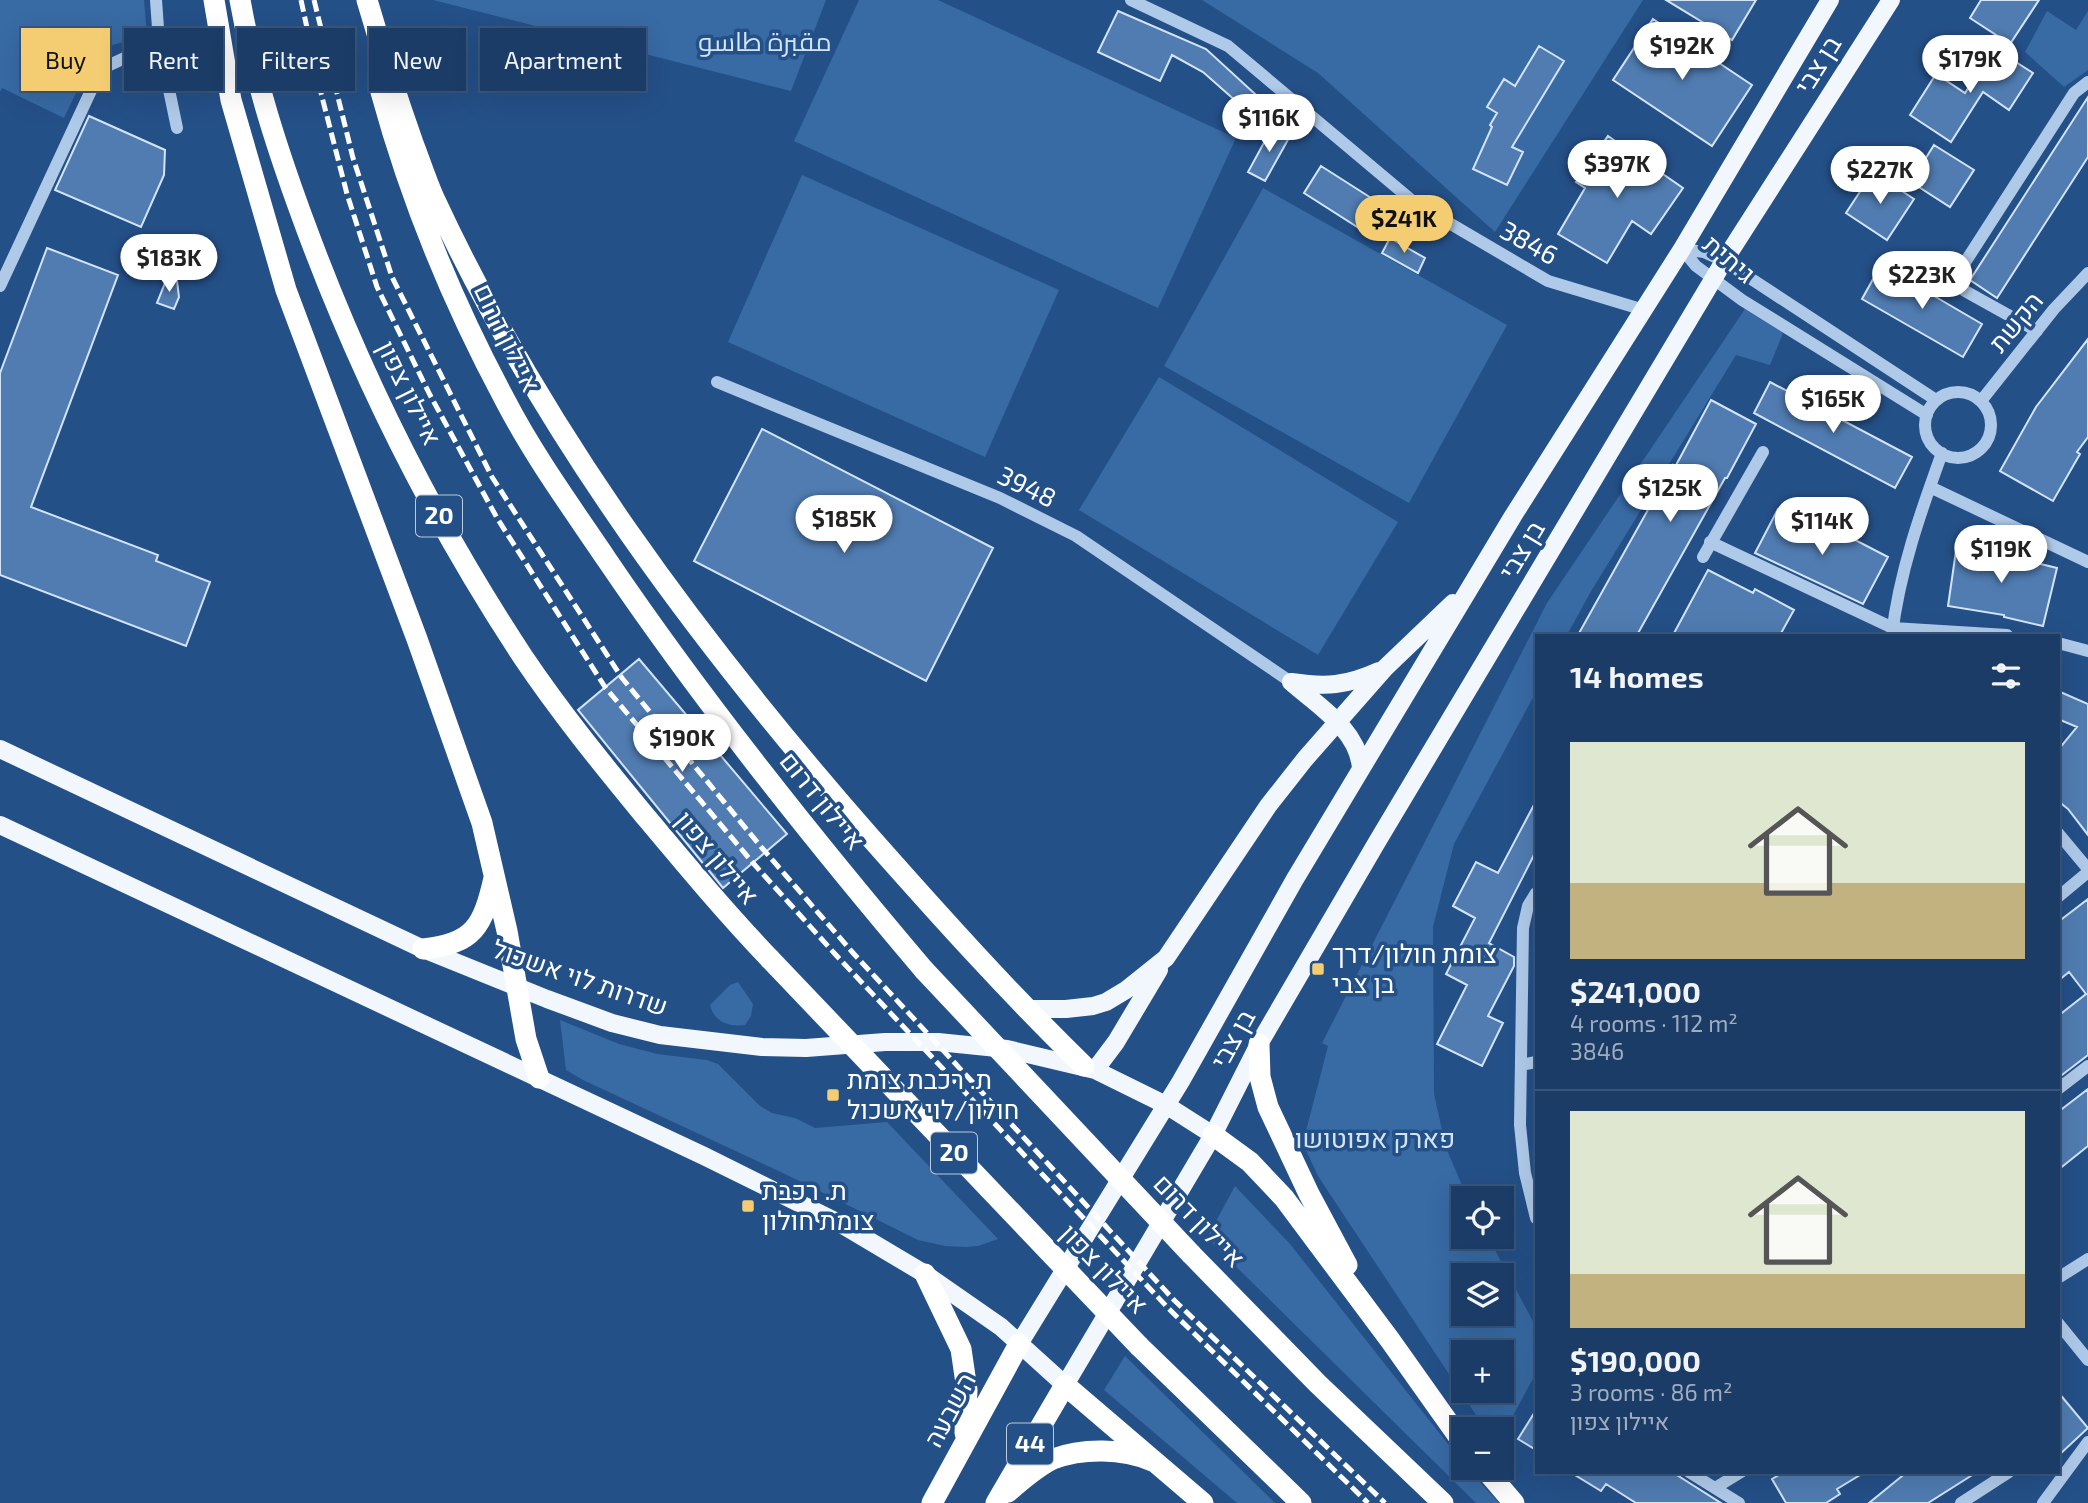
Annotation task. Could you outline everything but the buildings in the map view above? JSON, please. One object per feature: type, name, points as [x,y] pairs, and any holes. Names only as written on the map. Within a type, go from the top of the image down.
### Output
[{"type":"highway","points":[[214,0],[231,100],[286,290],[463,767],[495,873],[526,1038],[539,1078]]},
{"type":"highway","name":"איילון צפון","points":[[240,0],[275,143],[336,306],[453,543],[523,657],[605,768],[723,911],[1139,1346],[1301,1503]]},
{"type":"highway","name":"איילון דרום","points":[[356,0],[385,107],[426,227],[465,318],[506,402],[568,502],[699,691],[924,970],[1191,1254],[1318,1384],[1443,1503]]},
{"type":"highway","points":[[367,0],[388,74],[433,195],[500,328],[618,517],[712,647],[799,755],[914,887],[1028,1009],[1089,1068]]},
{"type":"highway","points":[[423,949],[452,944],[470,934],[483,915],[495,873]]},
{"type":"highway","points":[[1259,1044],[1260,1077],[1268,1107],[1309,1194],[1390,1340]]},
{"type":"highway","points":[[1213,1135],[1250,1162],[1284,1198],[1451,1426]]},
{"type":"highway","points":[[925,1274],[955,1333],[964,1361],[967,1390],[964,1442]]},
{"type":"highway","name":"השבעה","points":[[932,1503],[1019,1344]]},
{"type":"highway","points":[[1065,1385],[1163,1466],[1203,1503]]},
{"type":"highway","name":"44","points":[[996,1503],[1065,1385]]},
{"type":"highway","points":[[996,1503],[1040,1467],[1073,1454],[1115,1452],[1145,1458],[1163,1466]]},
{"type":"highway","points":[[1494,1480],[1514,1503]]},
{"type":"main road","name":"בן צבי","points":[[1166,1105],[1281,902],[1471,586],[1682,249],[1830,0]]},
{"type":"main road","name":"בן צבי","points":[[1213,1135],[1259,1044],[1377,842],[1724,261],[1891,0]]},
{"type":"main road","points":[[1089,1068],[1115,1042],[1166,958],[1268,806],[1385,668],[1471,586]]},
{"type":"main road","points":[[1291,682],[1317,686],[1342,685],[1385,668]]},
{"type":"main road","points":[[1291,682],[1338,723],[1355,743],[1361,769]]},
{"type":"main road","name":"שדרות לוי אשכול","points":[[0,749],[423,949],[518,988],[632,1028],[714,1043],[783,1049],[886,1042],[962,1043],[1007,1049],[1089,1068],[1166,1105],[1213,1135]]},
{"type":"main road","points":[[0,825],[539,1078],[862,1236],[925,1274],[1001,1327],[1065,1385]]},
{"type":"main road","points":[[1028,1009],[1066,1009],[1106,1002],[1126,990],[1166,958]]},
{"type":"main road","name":"44","points":[[1019,1344],[1166,1105]]},
{"type":"main road","name":"44","points":[[1065,1385],[1213,1135]]},
{"type":"street","points":[[156,0],[158,28]]},
{"type":"street","name":"3846","points":[[1130,0],[1228,46],[1415,203],[1548,281],[1644,310]]},
{"type":"street","points":[[0,286],[101,69],[124,58]]},
{"type":"street","points":[[2037,331],[1965,291],[1955,278],[2074,93],[2088,82]]},
{"type":"street","points":[[169,91],[177,128]]},
{"type":"street","name":"גיתית","points":[[1682,249],[1704,252],[1724,261],[1936,400]]},
{"type":"street","name":"גיתית","points":[[1682,249],[1696,266],[1742,300],[1927,415]]},
{"type":"street","name":"הקשת","points":[[1981,401],[2088,272]]},
{"type":"street","name":"3948","points":[[717,382],[1000,498],[1076,536],[1291,682]]},
{"type":"street","points":[[1954,392],[1973,395],[1981,401],[1987,409],[1991,430],[1981,448],[1973,454],[1952,457],[1933,446],[1925,426],[1927,415],[1936,400],[1954,392]]},
{"type":"street","points":[[1703,557],[1763,452]]},
{"type":"street","points":[[1893,632],[1904,573],[1942,453]]},
{"type":"street","points":[[1930,487],[2088,562]]},
{"type":"street","points":[[1710,542],[1893,632],[1969,634]]},
{"type":"street","points":[[2060,644],[2088,652]]},
{"type":"street","points":[[2060,835],[2088,870],[2060,895]]},
{"type":"street","points":[[1535,895],[1528,906],[1523,928],[1520,1125],[1525,1173],[1535,1214]]},
{"type":"street","points":[[1521,1065],[1535,1062]]},
{"type":"street","points":[[2060,1087],[2088,1066]]},
{"type":"street","points":[[2060,1277],[2088,1259]]},
{"type":"street","points":[[2060,1325],[2088,1360]]},
{"type":"street","points":[[2064,1466],[2088,1442]]},
{"type":"street","points":[[1692,1474],[1739,1503]]},
{"type":"street","points":[[1715,1488],[1738,1474]]},
{"type":"street","points":[[1961,1503],[2006,1474]]},
{"type":"street","points":[[2043,1503],[2059,1474]]},
{"type":"green space","points":[[0,0],[144,0],[146,28],[124,28],[124,42],[110,46],[110,28],[21,28],[21,91],[77,91],[64,118],[2,88],[0,92]]},
{"type":"green space","name":"مقبرة طاسو","points":[[433,0],[826,0],[791,91],[646,54],[646,28],[543,28]]},
{"type":"green space","points":[[859,0],[938,0],[1236,138],[1158,308],[794,141]]},
{"type":"green space","points":[[1202,0],[1643,0],[1495,232],[1318,73]]},
{"type":"green space","points":[[2047,11],[2076,30],[2088,11],[2088,70],[2064,87],[2025,52]]},
{"type":"green space","points":[[802,175],[1059,290],[985,457],[728,342]]},
{"type":"green space","points":[[1263,188],[1507,325],[1409,503],[1164,366]]},
{"type":"green space","name":"פארק אפוטושו","points":[[1745,309],[1783,333],[1770,365],[1736,355],[1568,634],[1535,634],[1535,694],[1454,844],[1433,927],[1434,1094],[1446,1148],[1462,1186],[1451,1186],[1451,1249],[1494,1249],[1502,1263],[1451,1263],[1451,1326],[1514,1326],[1514,1286],[1535,1325],[1535,1375],[1512,1417],[1477,1417],[1468,1403],[1514,1403],[1514,1340],[1451,1340],[1451,1377],[1318,1176],[1297,1131],[1306,1131],[1328,1046],[1322,1043],[1547,603]]},
{"type":"green space","points":[[1159,377],[1398,522],[1318,655],[1079,510]]},
{"type":"green space","points":[[738,982],[753,1004],[751,1016],[745,1025],[723,1022],[715,1016],[710,1005],[730,985]]},
{"type":"green space","points":[[560,1020],[619,1044],[657,1054],[707,1060],[718,1064],[760,1106],[815,1128],[887,1122],[998,1239],[966,1247],[918,1240],[787,1175],[583,1080],[566,1070]]},
{"type":"green space","points":[[1235,1186],[1290,1244],[1451,1448],[1451,1478],[1207,1238]]},
{"type":"green space","points":[[1125,1356],[1275,1503],[1237,1503],[1104,1390]]},
{"type":"green space","points":[[1453,1480],[1478,1480],[1499,1503],[1476,1503]]},
{"type":"railway","points":[[301,0],[347,194],[377,287],[430,395],[497,518],[605,687],[753,863],[835,954],[1169,1309],[1368,1503]]},
{"type":"railway","points":[[314,0],[353,158],[392,277],[492,477],[622,678],[762,848],[854,954],[1174,1300],[1385,1503]]},
{"type":"place","name":"צומת חולון/דרך בן צבי","points":[[1318,969]]},
{"type":"place","name":"ת. רכבת צומת חולון/לוי אשכול","points":[[833,1095]]},
{"type":"place","name":"ת. רכבת צומת חולון","points":[[748,1206]]}]
